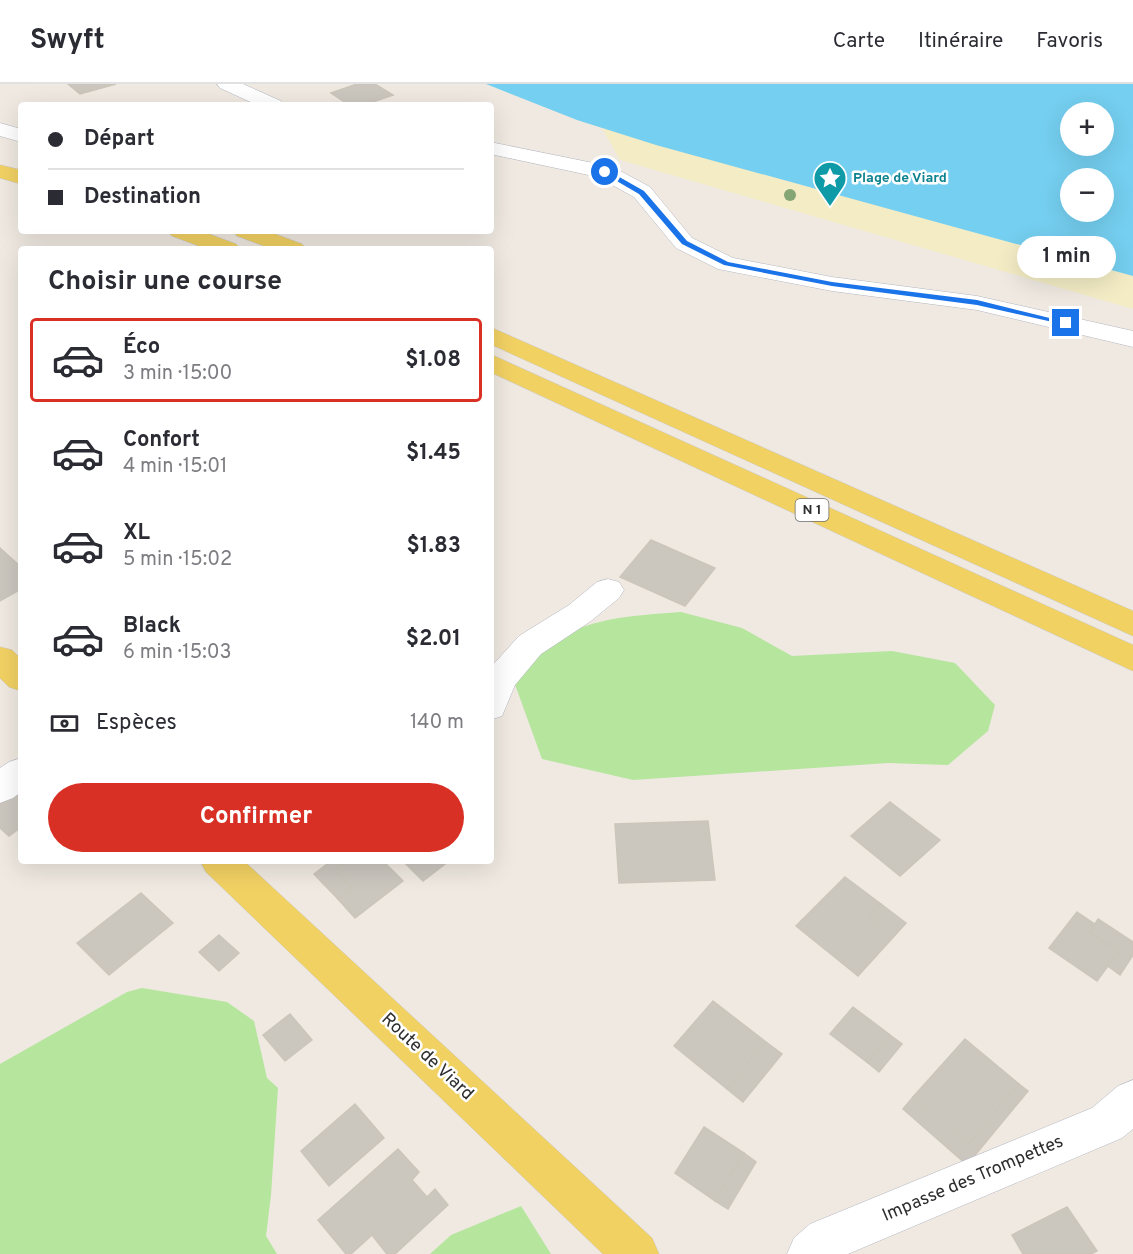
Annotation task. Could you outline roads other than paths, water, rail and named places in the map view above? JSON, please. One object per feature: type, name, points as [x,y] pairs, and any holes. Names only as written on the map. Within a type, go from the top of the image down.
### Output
[{"type":"main road","points":[[0,152],[18,157]]},
{"type":"main road","points":[[0,171],[18,176]]},
{"type":"main road","points":[[188,234],[220,246]]},
{"type":"main road","points":[[253,234],[286,246]]},
{"type":"main road","name":"N 1","points":[[494,336],[1133,624]]},
{"type":"main road","name":"N 1","points":[[494,364],[1133,659]]},
{"type":"main road","points":[[0,659],[18,675]]},
{"type":"main road","name":"Route de Viard","points":[[232,865],[636,1254]]},
{"type":"street","points":[[227,84],[267,102]]},
{"type":"street","points":[[0,129],[18,135]]},
{"type":"street","points":[[494,149],[605,172],[642,192],[684,243],[726,264],[832,284],[977,303],[1133,339]]},
{"type":"street","points":[[494,696],[500,680],[530,645],[580,612],[608,590]]},
{"type":"street","points":[[0,788],[18,774]]},
{"type":"street","name":"Impasse des Trompettes","points":[[810,1254],[826,1240],[1107,1123],[1133,1101]]},
{"type":"water","points":[[486,84],[1133,84],[1133,276],[656,145],[577,120]]},
{"type":"place","name":"Plage de Viard","points":[[830,207]]}]
